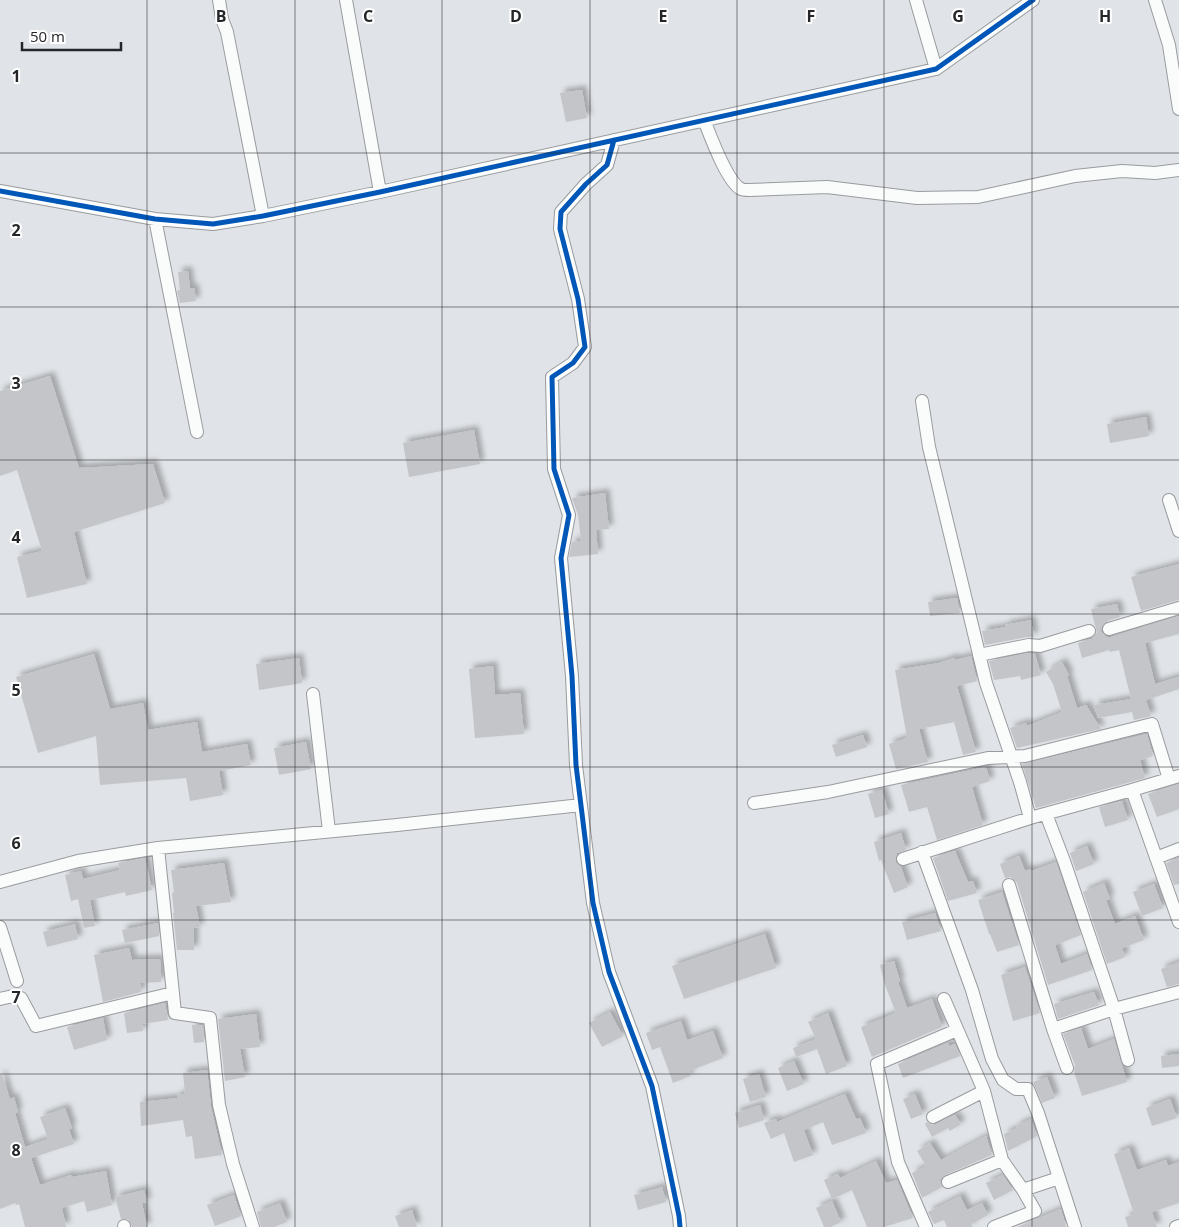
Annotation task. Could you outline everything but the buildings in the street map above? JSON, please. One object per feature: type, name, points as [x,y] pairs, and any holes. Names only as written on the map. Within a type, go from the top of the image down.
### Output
[{"type":"street","points":[[219,0],[263,216]]},
{"type":"street","points":[[346,0],[380,192]]},
{"type":"street","points":[[916,0],[936,69]]},
{"type":"street","points":[[0,190],[155,219],[212,224],[263,216],[380,192],[936,69],[1034,0]]},
{"type":"street","points":[[1155,0],[1169,45],[1179,109]]},
{"type":"street","points":[[704,120],[725,169],[736,185],[742,189],[749,190],[827,187],[918,198],[978,197],[1075,176],[1122,171],[1155,173],[1179,170]]},
{"type":"street","points":[[614,140],[607,165],[586,184],[561,212],[560,229],[578,299],[585,347],[573,363],[552,376],[554,469],[569,515],[561,558],[572,676],[576,765],[593,903],[609,972],[652,1086],[680,1216],[680,1227]]},
{"type":"street","points":[[155,219],[197,432]]},
{"type":"street","points":[[922,401],[929,447],[986,683],[1030,818]]},
{"type":"street","points":[[1169,500],[1179,531]]},
{"type":"street","points":[[1109,629],[1179,608]]},
{"type":"street","points":[[979,655],[1029,645],[1040,646],[1089,631]]},
{"type":"street","points":[[313,694],[329,831]]},
{"type":"street","points":[[754,803],[828,792],[988,758],[1025,756],[1152,724],[1174,778],[1030,818],[903,859]]},
{"type":"street","points":[[1132,790],[1179,922]]},
{"type":"street","points":[[0,882],[78,861],[158,848],[581,806]]},
{"type":"street","points":[[1046,814],[1064,860],[1114,1009],[1128,1060]]},
{"type":"street","points":[[158,848],[175,1013],[210,1018],[219,1105],[233,1164],[253,1227]]},
{"type":"street","points":[[1156,858],[1179,849]]},
{"type":"street","points":[[922,852],[972,990],[992,1059],[1003,1080],[1016,1090],[1028,1089],[1038,1113],[1075,1227]]},
{"type":"street","points":[[1009,885],[1067,1068]]},
{"type":"street","points":[[0,927],[17,981]]},
{"type":"street","points":[[1054,1029],[1114,1009],[1179,992]]},
{"type":"street","points":[[0,999],[13,996],[21,998],[36,1026],[173,993]]},
{"type":"street","points":[[944,999],[984,1091],[1002,1160],[1023,1190],[1034,1211],[994,1227]]},
{"type":"street","points":[[926,1227],[898,1162],[877,1064],[957,1030]]},
{"type":"street","points":[[933,1117],[984,1091]]},
{"type":"street","points":[[948,1182],[1002,1160]]},
{"type":"street","points":[[1023,1190],[1059,1178]]},
{"type":"cycle path","points":[[0,191],[155,219],[213,224],[263,216],[380,192],[936,69],[1033,0]]},
{"type":"cycle path","points":[[614,140],[607,165],[586,184],[561,212],[560,229],[578,299],[585,347],[573,363],[552,377],[554,469],[569,515],[561,558],[572,676],[576,765],[593,903],[609,972],[652,1086],[680,1227]]}]
